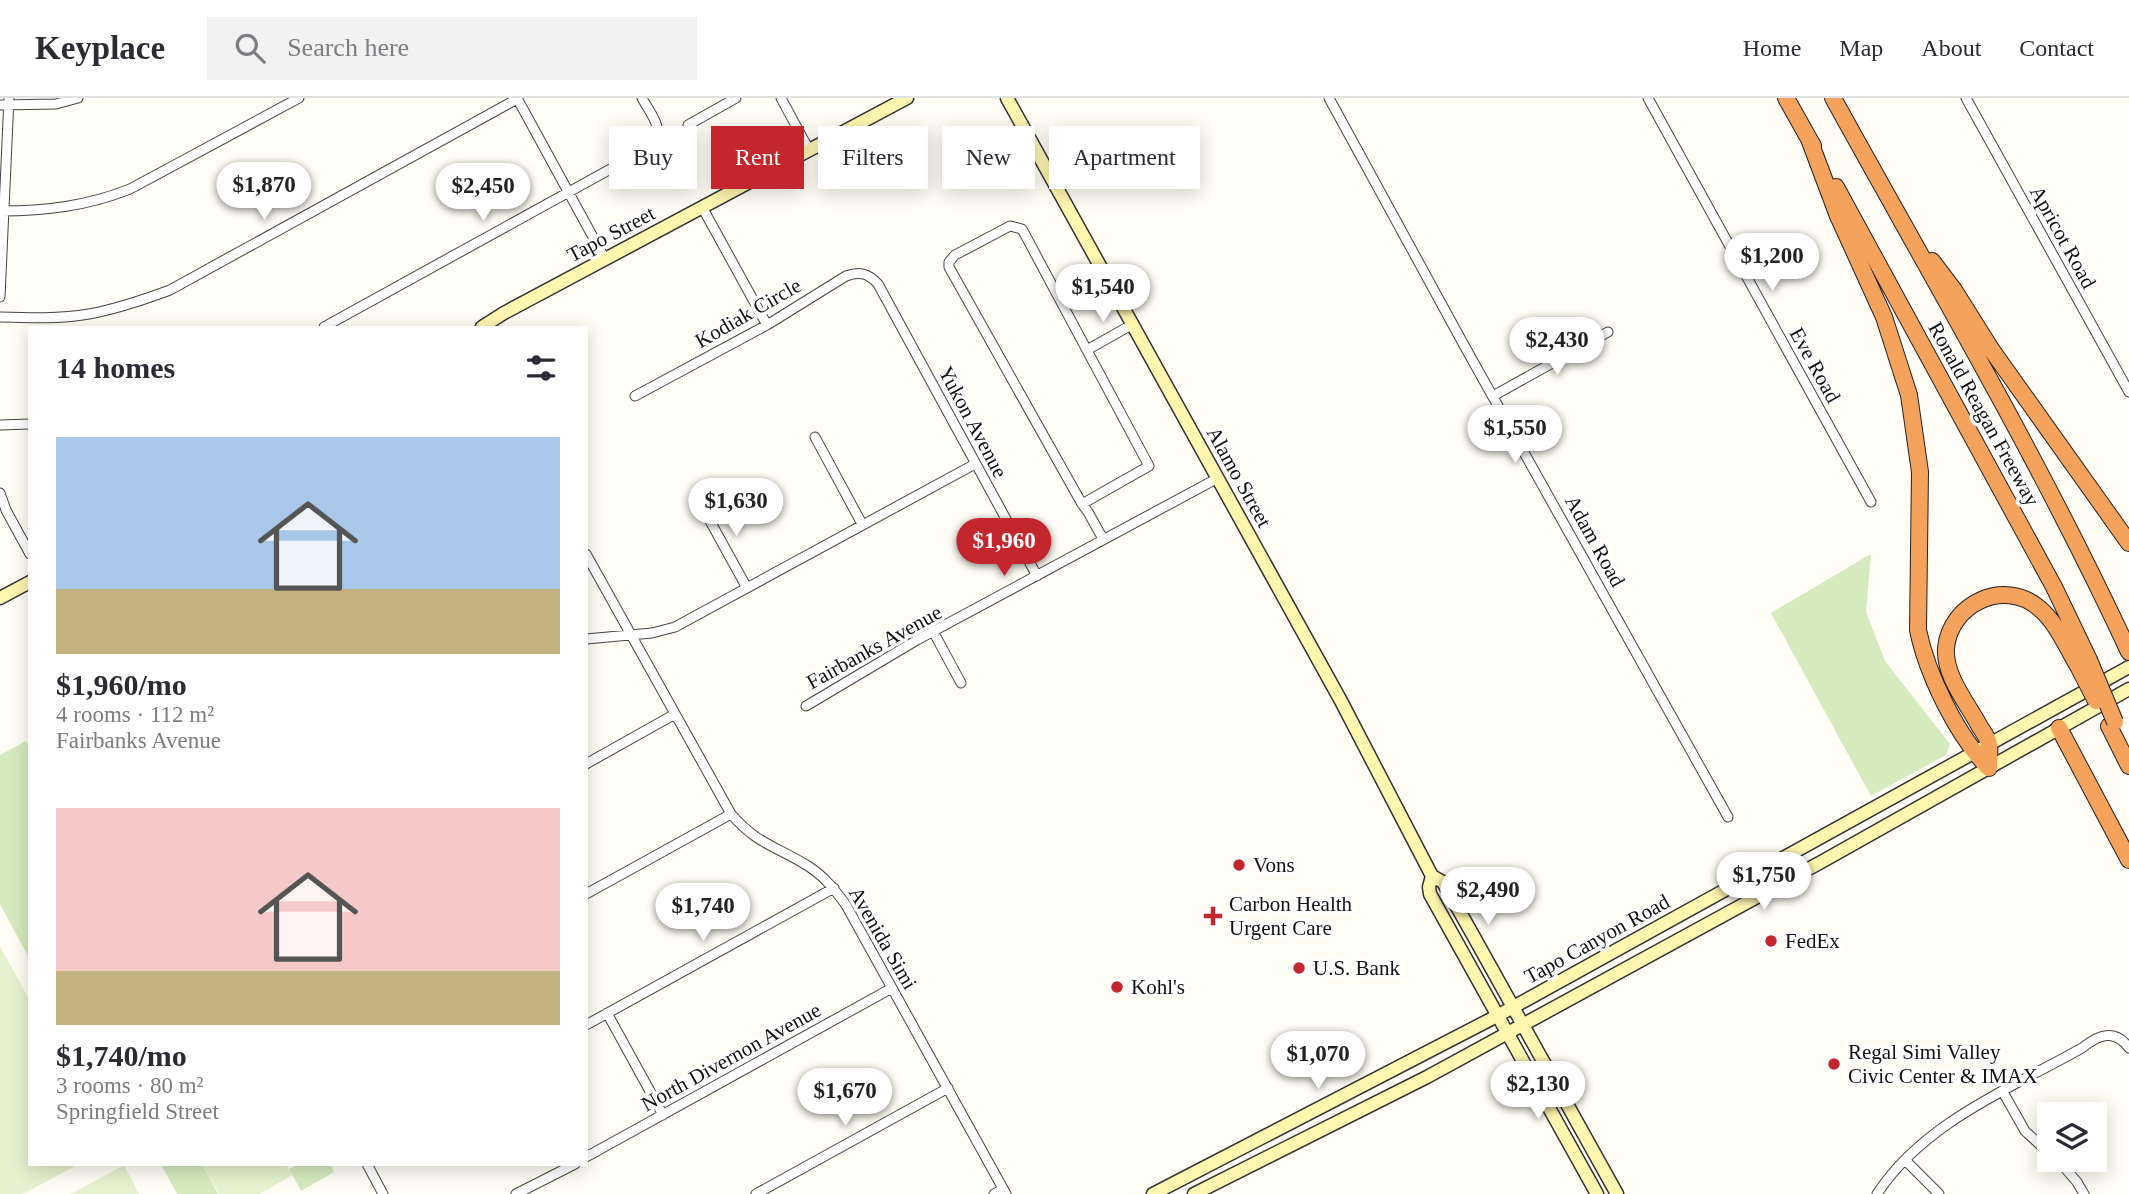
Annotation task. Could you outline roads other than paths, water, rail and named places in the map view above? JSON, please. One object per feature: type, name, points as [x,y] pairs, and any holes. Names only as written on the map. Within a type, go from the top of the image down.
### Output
[{"type":"highway","name":"Ronald Reagan Freeway","points":[[1786,98],[2054,587],[2083,663]]},
{"type":"highway","name":"Ronald Reagan Freeway","points":[[1833,98],[2092,574],[2126,645]]},
{"type":"highway","points":[[1810,139],[1838,216],[1884,317],[1906,385],[1920,472],[1918,631],[1923,654],[1930,673],[1973,753],[1989,768]]},
{"type":"highway","points":[[1896,212],[1954,290],[1991,349],[2129,543]]},
{"type":"highway","points":[[1989,768],[1990,744],[1948,665],[1946,650],[1953,624],[1960,615],[1981,600],[2006,594],[2036,605],[2046,614],[2083,663],[2129,757]]},
{"type":"highway","points":[[2112,724],[2129,766]]},
{"type":"highway","points":[[2059,728],[2129,860]]},
{"type":"main road","name":"Tapo Street","points":[[484,326],[906,98]]},
{"type":"main road","name":"Alamo Street","points":[[1007,98],[1338,696],[1432,876],[1443,883],[1617,1194]]},
{"type":"main road","points":[[0,598],[28,583]]},
{"type":"main road","name":"Tapo Canyon Road","points":[[1153,1194],[1497,1016],[2129,667]]},
{"type":"main road","name":"Tapo Canyon Road","points":[[1194,1194],[1427,1077],[2129,689]]},
{"type":"main road","name":"Alamo Street","points":[[1432,876],[1430,894],[1597,1194]]},
{"type":"street","points":[[0,298],[6,102],[56,104],[78,98]]},
{"type":"street","points":[[2,211],[70,207],[102,200],[130,189],[299,98]]},
{"type":"street","points":[[0,317],[50,318],[88,314],[135,303],[170,290],[517,98],[605,259]]},
{"type":"street","points":[[326,326],[654,145],[659,136],[658,126],[642,98]]},
{"type":"street","points":[[688,125],[736,98]]},
{"type":"street","points":[[780,98],[809,150]]},
{"type":"street","name":"Adam Road","points":[[1329,98],[1728,817]]},
{"type":"street","name":"Eve Road","points":[[1647,98],[1871,502]]},
{"type":"street","name":"Apricot Road","points":[[1966,98],[2129,392]]},
{"type":"street","points":[[702,207],[767,325]]},
{"type":"street","points":[[1082,505],[1149,466],[1022,229],[1010,226],[955,255],[949,262],[949,267],[1082,505],[1104,538]]},
{"type":"street","name":"Kodiak Circle","points":[[635,396],[767,325],[846,276],[863,273],[878,284]]},
{"type":"street","name":"Yukon Avenue","points":[[878,284],[1037,576]]},
{"type":"street","points":[[1087,350],[1133,324]]},
{"type":"street","points":[[1493,396],[1608,332]]},
{"type":"street","points":[[0,425],[28,424]]},
{"type":"street","points":[[814,438],[862,524]]},
{"type":"street","points":[[588,639],[652,633],[675,627],[975,464]]},
{"type":"street","name":"Fairbanks Avenue","points":[[806,706],[1104,538],[1217,478]]},
{"type":"street","points":[[0,493],[3,511],[28,551]]},
{"type":"street","points":[[699,501],[747,588]]},
{"type":"street","name":"Avenida Simi","points":[[588,558],[731,814],[757,839],[810,867],[834,888],[846,905],[1005,1191]]},
{"type":"street","points":[[934,633],[961,682]]},
{"type":"street","points":[[588,763],[675,715]]},
{"type":"street","points":[[588,893],[731,814]]},
{"type":"street","points":[[588,1024],[834,888]]},
{"type":"street","name":"North Divernon Avenue","points":[[588,1156],[892,988]]},
{"type":"street","points":[[607,1013],[663,1115]]},
{"type":"street","points":[[1877,1194],[1905,1160],[1941,1127],[2092,1040],[2106,1035],[2121,1039],[2129,1048]]},
{"type":"street","points":[[756,1194],[948,1088]]},
{"type":"street","points":[[2003,1092],[2025,1131],[2037,1142]]},
{"type":"street","points":[[1905,1160],[1939,1194]]},
{"type":"street","points":[[368,1166],[383,1194]]},
{"type":"street","points":[[516,1194],[571,1166]]},
{"type":"street","points":[[2068,1172],[2084,1194]]},
{"type":"street","points":[[994,1194],[1005,1191]]},
{"type":"place","name":"Vons","points":[[1239,865]]},
{"type":"place","name":"Carbon Health Urgent Care","points":[[1213,916]]},
{"type":"place","name":"FedEx","points":[[1771,941]]},
{"type":"place","name":"U.S. Bank","points":[[1299,968]]},
{"type":"place","name":"Kohl's","points":[[1117,987]]},
{"type":"place","name":"Regal Simi Valley Civic Center & IMAX","points":[[1834,1064]]}]
